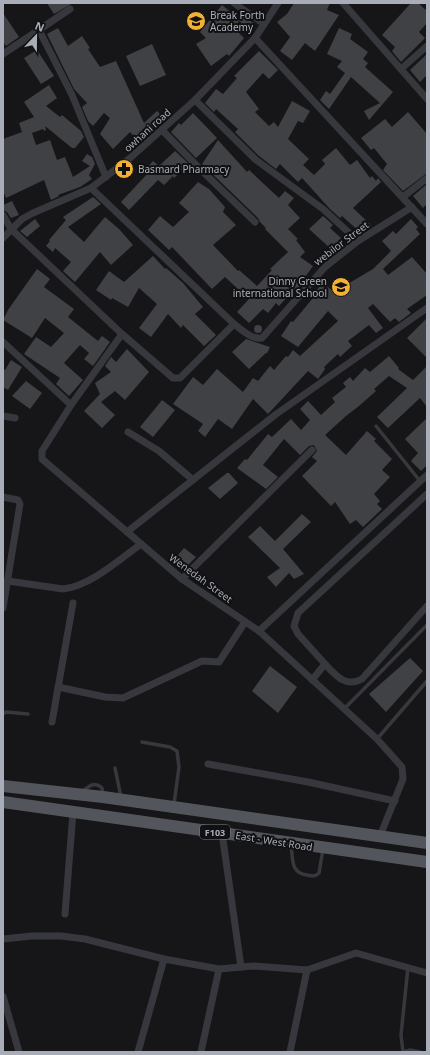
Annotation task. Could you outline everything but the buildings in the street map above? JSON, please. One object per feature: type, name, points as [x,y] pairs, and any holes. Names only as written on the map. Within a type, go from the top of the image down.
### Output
[{"type":"main road","name":"East - West Road","points":[[3,786],[103,797],[427,843]]},
{"type":"main road","name":"East - West Road","points":[[3,802],[427,862]]},
{"type":"street","points":[[234,3],[264,24]]},
{"type":"street","name":"owhani road","points":[[3,238],[11,229],[32,213],[91,188],[162,130],[195,100],[254,38],[278,3]]},
{"type":"street","points":[[343,3],[427,99]]},
{"type":"street","points":[[3,54],[70,9]]},
{"type":"street","points":[[39,30],[72,95],[106,177]]},
{"type":"street","points":[[254,38],[412,206],[427,224]]},
{"type":"street","points":[[401,68],[427,46]]},
{"type":"street","points":[[195,100],[256,160],[323,209],[358,241]]},
{"type":"street","points":[[162,130],[255,222]]},
{"type":"street","points":[[403,197],[427,178]]},
{"type":"street","points":[[3,216],[11,229],[122,334],[176,379],[180,378],[234,324],[91,188]]},
{"type":"street","name":"webilor Street","points":[[234,324],[253,338],[262,338],[315,276],[358,241],[412,206]]},
{"type":"street","points":[[127,532],[275,415],[427,308]]},
{"type":"street","name":"Wenedah Street","points":[[122,334],[71,405],[42,451],[42,460],[182,579],[259,632],[377,739],[402,767],[404,773],[395,801],[380,836]]},
{"type":"street","points":[[3,342],[71,405]]},
{"type":"street","points":[[3,416],[15,418]]},
{"type":"street","points":[[128,432],[159,451],[194,480]]},
{"type":"street","points":[[182,579],[312,450]]},
{"type":"street","points":[[259,632],[427,475]]},
{"type":"street","points":[[427,494],[298,612],[294,626],[298,634],[335,676],[345,682],[355,683],[362,679],[427,606]]},
{"type":"street","points":[[3,497],[18,500],[20,504],[3,608]]},
{"type":"street","points":[[8,581],[63,589],[71,588],[109,568],[141,544]]},
{"type":"street","points":[[52,722],[73,603]]},
{"type":"street","points":[[58,687],[116,698],[131,696],[202,661],[219,662],[245,622]]},
{"type":"street","points":[[312,680],[325,664]]},
{"type":"street","points":[[208,764],[308,782],[395,801]]},
{"type":"street","points":[[66,914],[73,812]]},
{"type":"street","points":[[222,833],[241,967]]},
{"type":"street","points":[[3,939],[32,936],[61,936],[85,939],[164,959],[219,969],[241,967],[307,970],[356,953],[427,972]]},
{"type":"street","points":[[138,1052],[164,959]]},
{"type":"street","points":[[201,1052],[219,969]]},
{"type":"street","points":[[290,1052],[307,970]]},
{"type":"street","points":[[3,996],[19,1052]]},
{"type":"lane","points":[[376,426],[420,481]]},
{"type":"lane","points":[[344,708],[427,625]]},
{"type":"lane","points":[[377,739],[427,681]]},
{"type":"lane","points":[[3,714],[6,712],[28,714]]},
{"type":"lane","points":[[142,742],[170,747],[177,751],[179,767],[174,807]]},
{"type":"lane","points":[[115,768],[121,800]]},
{"type":"lane","points":[[290,843],[295,871],[301,874],[314,876],[319,873],[323,848]]},
{"type":"lane","points":[[408,967],[401,1035],[404,1052],[410,1050],[420,1052]]},
{"type":"place","name":"Break Forth Academy","points":[[196,21]]},
{"type":"place","name":"Basmard Pharmacy","points":[[124,169]]},
{"type":"place","name":"Dinny Green international School","points":[[341,287]]}]
